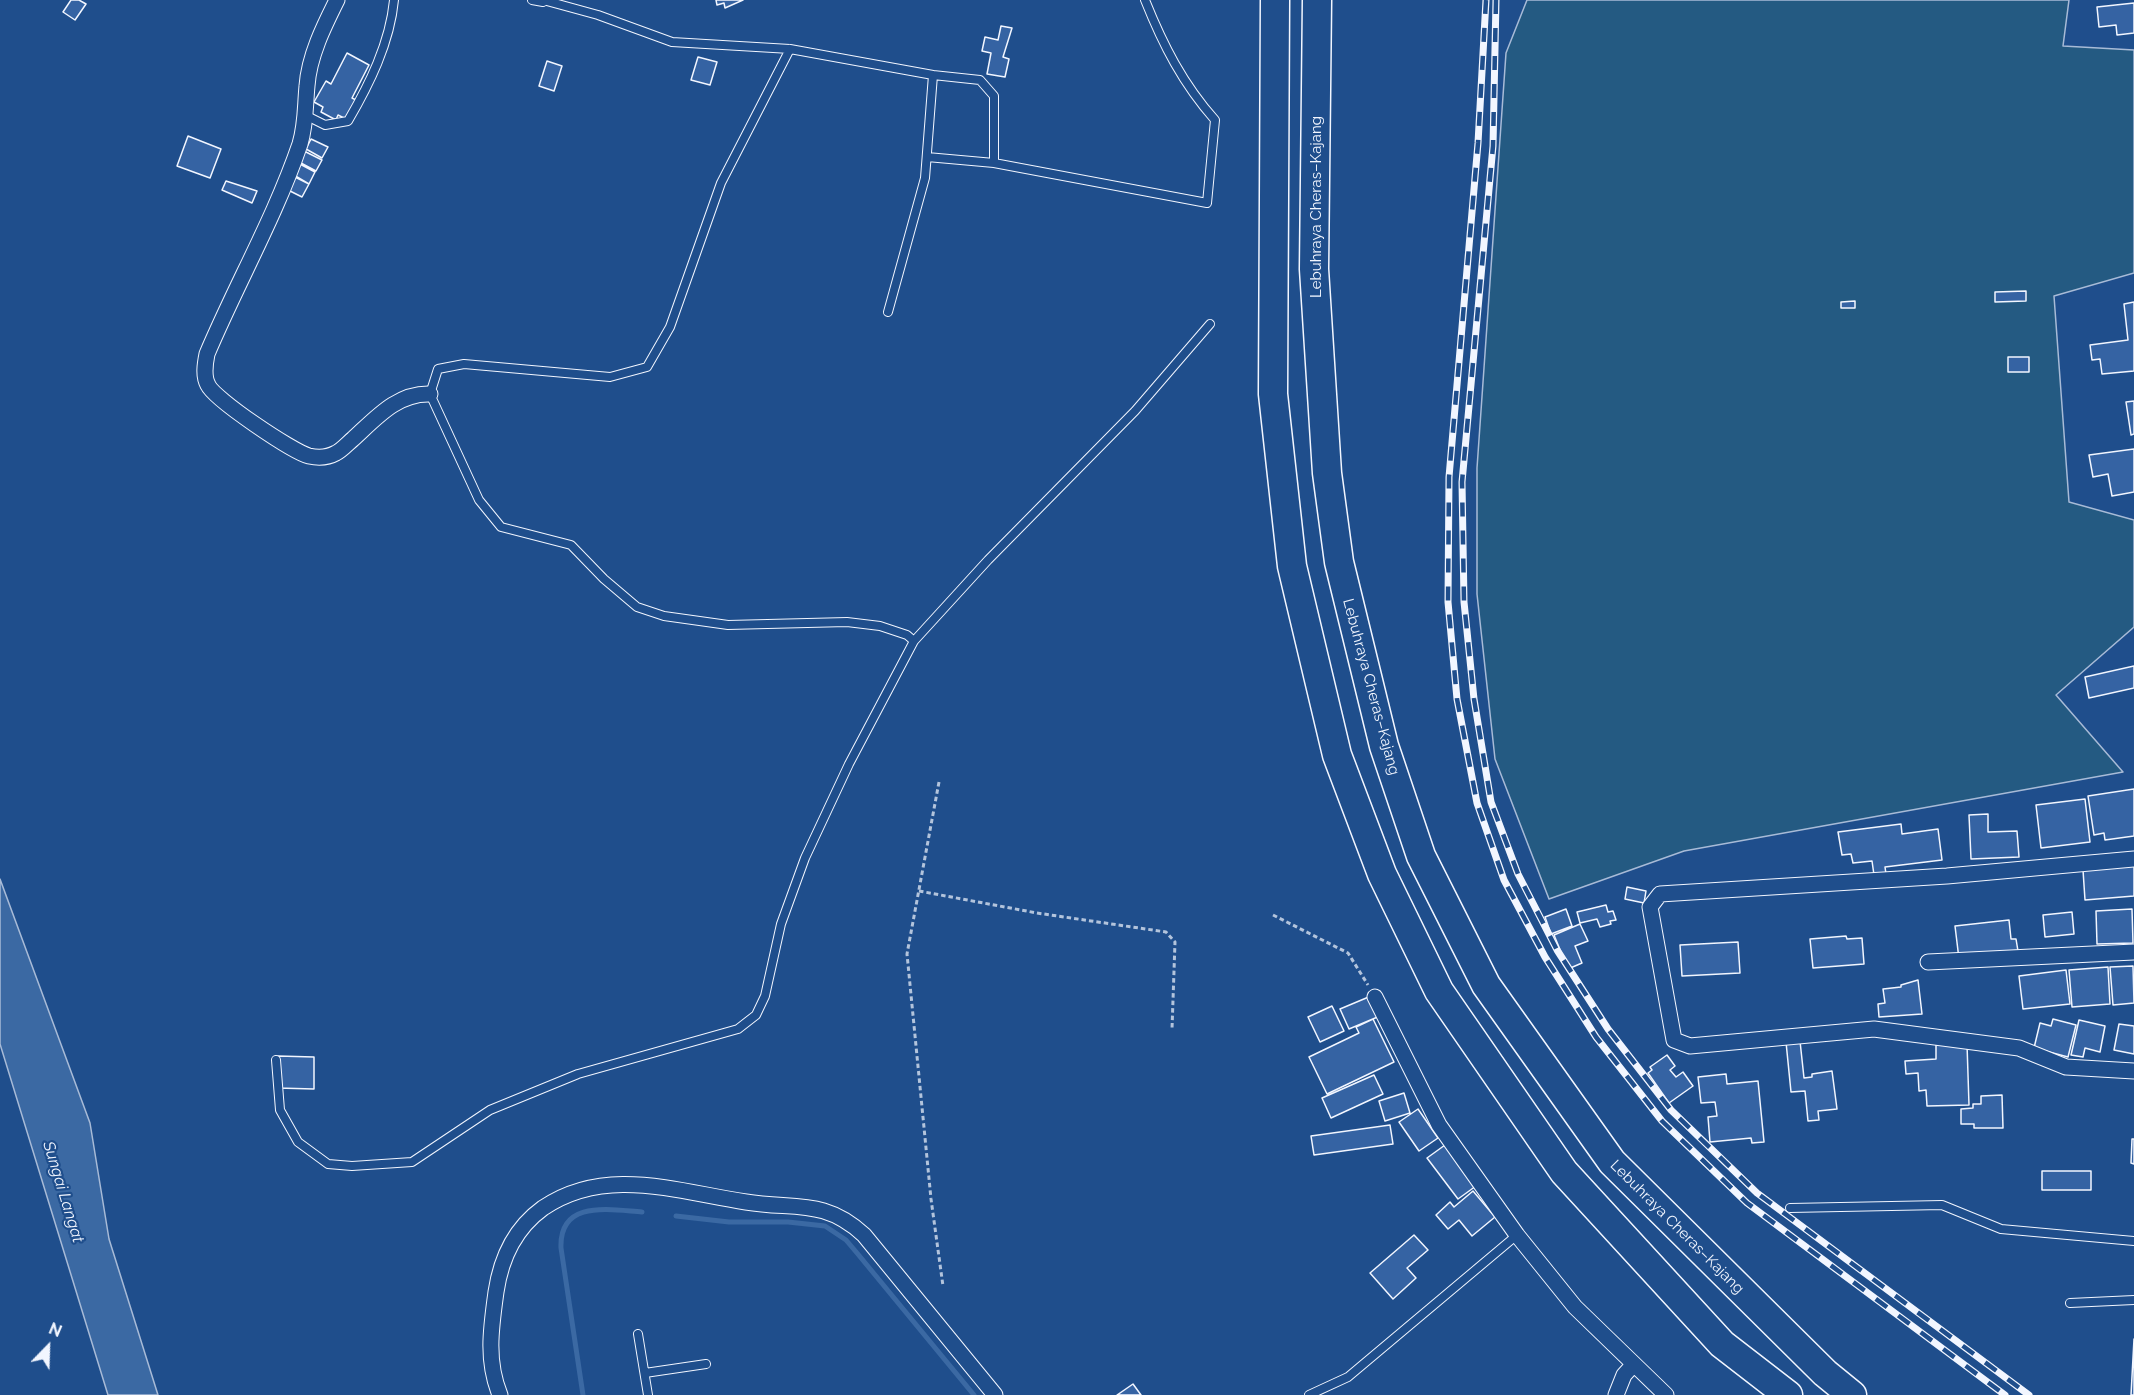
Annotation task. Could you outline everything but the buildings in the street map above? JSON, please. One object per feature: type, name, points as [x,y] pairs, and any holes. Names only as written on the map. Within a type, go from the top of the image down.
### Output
[{"type":"highway","points":[[1275,0],[1273,394],[1292,566],[1337,755],[1382,874],[1440,991],[1564,1172],[1722,1344],[1788,1395]]},
{"type":"highway","name":"Lebuhraya Cheras–Kajang","points":[[1317,0],[1314,269],[1327,472],[1339,562],[1364,665],[1384,746],[1421,856],[1486,985],[1612,1162],[1825,1372],[1852,1395]]},
{"type":"highway","points":[[1825,1372],[1870,1395]]},
{"type":"street","points":[[337,0],[317,45],[307,85],[307,116],[300,143],[270,217],[207,354],[204,370],[208,386],[218,397],[292,449],[321,458],[337,453],[388,407],[403,398],[416,394],[430,394]]},
{"type":"street","points":[[2134,859],[1947,876],[1660,894],[1650,907],[1674,1040],[1690,1046],[1874,1029],[2019,1048],[2066,1067],[2134,1071]]},
{"type":"street","points":[[1928,962],[2134,952]]},
{"type":"street","points":[[1375,997],[1439,1125],[1517,1235],[1575,1307],[1666,1395]]},
{"type":"street","points":[[500,1395],[493,1372],[489,1336],[498,1276],[511,1241],[535,1214],[569,1194],[589,1187],[632,1184],[685,1190],[750,1203],[807,1205],[840,1216],[864,1235],[995,1395]]},
{"type":"street","points":[[1616,1395],[1624,1375],[1634,1364]]},
{"type":"lane","points":[[307,116],[325,125],[348,121],[376,67],[387,35],[394,0]]},
{"type":"lane","points":[[532,0],[598,15],[672,42],[790,49],[933,75],[980,80],[994,96],[994,163]]},
{"type":"lane","points":[[927,157],[994,163],[1207,203],[1215,120],[1192,94],[1174,64],[1145,0]]},
{"type":"lane","points":[[790,49],[721,183],[670,327],[647,367],[610,377],[557,370],[464,364],[438,369],[430,394],[479,500],[501,527],[571,546],[604,579],[637,607],[664,616],[728,625],[847,622],[880,626],[907,635],[914,641]]},
{"type":"lane","points":[[888,312],[926,178],[933,75]]},
{"type":"lane","points":[[276,1060],[280,1110],[298,1142],[328,1164],[352,1166],[412,1162],[490,1110],[578,1074],[738,1029],[756,1015],[765,996],[781,924],[805,858],[849,764],[914,641],[988,560],[1135,411],[1210,324]]},
{"type":"lane","points":[[1790,1208],[1942,1204],[2001,1228],[2134,1241]]},
{"type":"lane","points":[[1309,1395],[1348,1377],[1517,1235]]},
{"type":"lane","points":[[2070,1303],[2134,1300]]},
{"type":"lane","points":[[638,1334],[648,1395]]},
{"type":"lane","points":[[645,1373],[706,1364]]},
{"type":"path","points":[[939,782],[907,954],[931,1199],[943,1286]]},
{"type":"path","points":[[919,891],[1037,913],[1166,932],[1175,942],[1172,1029]]},
{"type":"path","points":[[1272,915],[1348,952],[1375,997]]},
{"type":"shaded area","points":[[1527,0],[2069,0],[2063,46],[2134,50],[2134,273],[2054,296],[2069,502],[2134,520],[2134,627],[2056,695],[2123,772],[1684,851],[1549,899],[1495,759],[1477,594],[1477,468],[1506,53]]},
{"type":"water","name":"Sungai Langat","points":[[0,879],[90,1123],[109,1239],[158,1395],[108,1395],[0,1044]]},
{"type":"waterway","points":[[583,1395],[561,1248],[563,1232],[568,1221],[589,1211],[642,1212]]},
{"type":"waterway","points":[[676,1216],[729,1222],[788,1222],[825,1226],[846,1240],[974,1395]]},
{"type":"railway","points":[[1486,0],[1478,143],[1449,477],[1448,602],[1457,699],[1477,803],[1504,880],[1545,957],[1596,1037],[1662,1121],[1747,1203],[2005,1395]]},
{"type":"railway","points":[[1496,0],[1493,146],[1462,482],[1464,602],[1474,699],[1491,802],[1518,874],[1557,950],[1608,1029],[1671,1110],[1757,1193],[2029,1395]]}]
